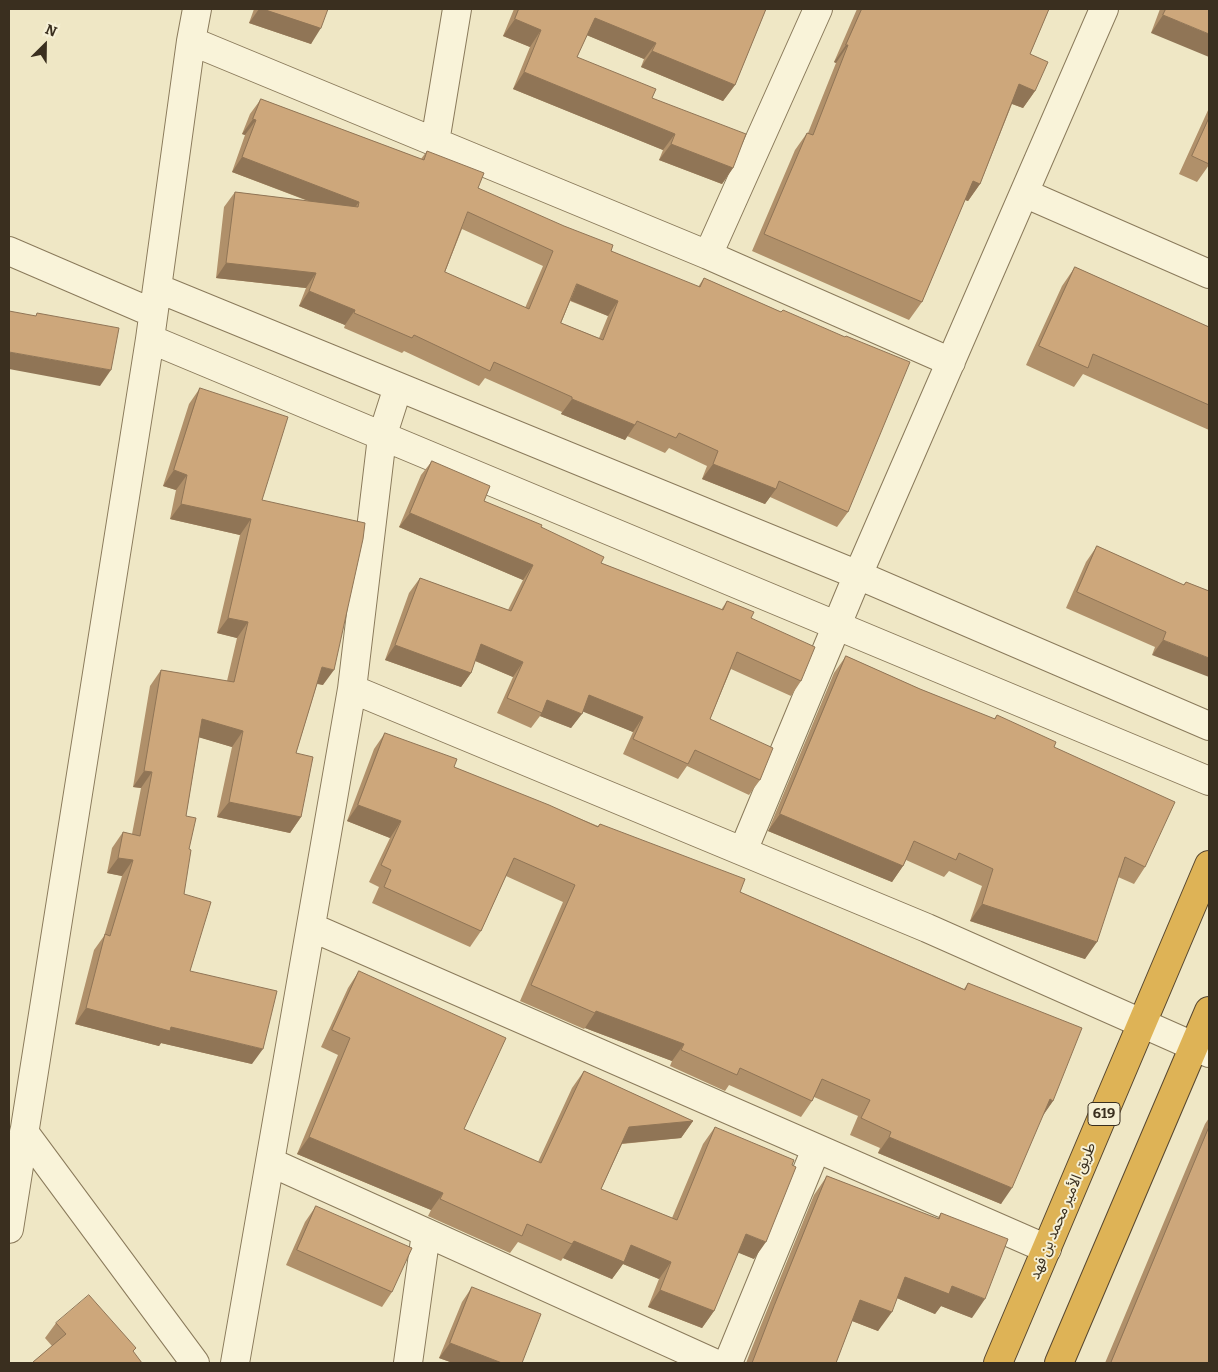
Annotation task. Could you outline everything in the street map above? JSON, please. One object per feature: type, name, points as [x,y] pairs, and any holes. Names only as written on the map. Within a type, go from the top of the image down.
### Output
[{"type":"highway","name":"طريق الأمير محمد بن فهد","points":[[998,1363],[1209,864]]},
{"type":"highway","points":[[1059,1363],[1202,1050],[1209,1011]]},
{"type":"street","points":[[9,1230],[153,313],[197,9]]},
{"type":"street","points":[[435,142],[457,9]]},
{"type":"street","points":[[708,255],[818,9]]},
{"type":"street","points":[[743,851],[858,575],[1104,9]]},
{"type":"street","points":[[191,41],[708,255],[951,362]]},
{"type":"street","points":[[1024,193],[1209,274]]},
{"type":"street","points":[[9,251],[153,313],[382,437],[1209,781]]},
{"type":"street","points":[[153,313],[398,387],[858,575],[1209,726]]},
{"type":"street","points":[[235,1363],[352,689],[382,437],[398,387]]},
{"type":"street","points":[[352,689],[927,928],[1202,1050]]},
{"type":"street","points":[[311,928],[1047,1249]]},
{"type":"street","points":[[24,1132],[195,1363]]},
{"type":"street","points":[[728,1363],[816,1149]]},
{"type":"street","points":[[270,1162],[714,1363]]},
{"type":"street","points":[[408,1363],[426,1233]]},
{"type":"building","points":[[263,9],[328,9],[321,28]]},
{"type":"building","points":[[519,9],[766,9],[735,85],[652,51],[656,43],[595,18],[577,57],[656,89],[652,98],[746,134],[733,168],[671,144],[675,134],[524,72],[541,30],[515,19]]},
{"type":"building","points":[[862,9],[1049,9],[1030,54],[1048,62],[1035,91],[1019,84],[980,184],[973,181],[922,302],[764,234],[807,133],[813,135],[848,45],[846,45]]},
{"type":"building","points":[[1166,9],[1209,9],[1209,34],[1163,15]]},
{"type":"building","points":[[261,99],[424,160],[427,151],[484,173],[478,188],[564,226],[613,245],[611,251],[700,287],[704,278],[781,312],[783,310],[910,362],[848,512],[779,481],[776,489],[713,464],[718,451],[679,433],[676,438],[637,421],[635,425],[572,399],[572,397],[494,362],[490,371],[414,335],[412,338],[354,313],[355,310],[309,291],[316,273],[226,263],[235,192],[358,207],[359,202],[242,157],[256,120],[253,119]],"holes":[[[468,212],[553,251],[529,309],[445,272]],[[577,284],[618,301],[603,340],[561,323]]]},
{"type":"building","points":[[1209,118],[1209,164],[1192,156]]},
{"type":"building","points":[[1075,267],[1209,327],[1209,405],[1093,354],[1088,368],[1039,346]]},
{"type":"building","points":[[9,311],[36,316],[37,313],[119,328],[111,370],[9,352]]},
{"type":"building","points":[[200,388],[288,417],[262,500],[365,523],[334,670],[322,667],[296,753],[313,757],[301,817],[229,802],[243,731],[202,719],[186,816],[196,818],[189,849],[191,850],[184,894],[211,902],[190,971],[277,991],[263,1049],[171,1027],[170,1031],[86,1008],[105,934],[110,936],[133,860],[118,858],[123,832],[140,836],[152,772],[144,771],[161,670],[234,682],[248,622],[228,618],[251,519],[181,504],[187,475],[174,470]]},
{"type":"building","points":[[432,461],[490,486],[484,501],[542,525],[541,527],[604,557],[601,563],[723,610],[727,601],[754,612],[751,618],[815,647],[801,681],[737,652],[710,719],[773,748],[760,780],[695,750],[688,764],[633,739],[643,717],[589,695],[582,714],[547,700],[542,713],[507,698],[523,662],[481,644],[471,673],[395,645],[420,578],[511,611],[533,565],[410,513]]},
{"type":"building","points":[[1097,546],[1184,585],[1186,582],[1209,591],[1209,658],[1163,640],[1166,632],[1077,592]]},
{"type":"building","points":[[846,656],[920,689],[995,719],[997,715],[1056,742],[1054,747],[1175,802],[1145,867],[1125,857],[1097,942],[982,904],[993,869],[959,853],[956,860],[914,841],[903,866],[780,814]]},
{"type":"building","points":[[385,733],[457,759],[454,767],[598,827],[600,824],[745,879],[740,892],[965,990],[968,983],[1082,1028],[1053,1101],[1050,1099],[1012,1188],[889,1137],[891,1132],[861,1118],[870,1100],[822,1079],[812,1101],[740,1068],[737,1075],[681,1050],[684,1044],[596,1011],[595,1013],[531,985],[575,885],[514,858],[481,931],[384,887],[391,870],[381,865],[401,821],[358,805]]},
{"type":"building","points":[[359,971],[506,1038],[464,1129],[541,1163],[584,1071],[693,1121],[629,1127],[601,1189],[677,1220],[715,1127],[794,1160],[792,1165],[796,1167],[766,1242],[746,1234],[714,1311],[660,1290],[671,1262],[631,1245],[624,1262],[574,1241],[572,1244],[527,1224],[522,1236],[440,1199],[443,1193],[309,1137],[350,1038],[332,1030]]},
{"type":"building","points":[[1209,1127],[1209,1363],[1111,1363]]},
{"type":"building","points":[[827,1176],[939,1219],[941,1213],[1008,1239],[985,1299],[952,1286],[949,1294],[905,1277],[892,1312],[860,1300],[836,1363],[752,1363],[774,1306]]},
{"type":"building","points":[[316,1206],[412,1248],[392,1292],[297,1250]]},
{"type":"building","points":[[472,1287],[541,1314],[522,1363],[502,1363],[450,1343]]},
{"type":"building","points":[[89,1295],[136,1348],[133,1351],[142,1363],[34,1363],[66,1334],[56,1323]]}]
